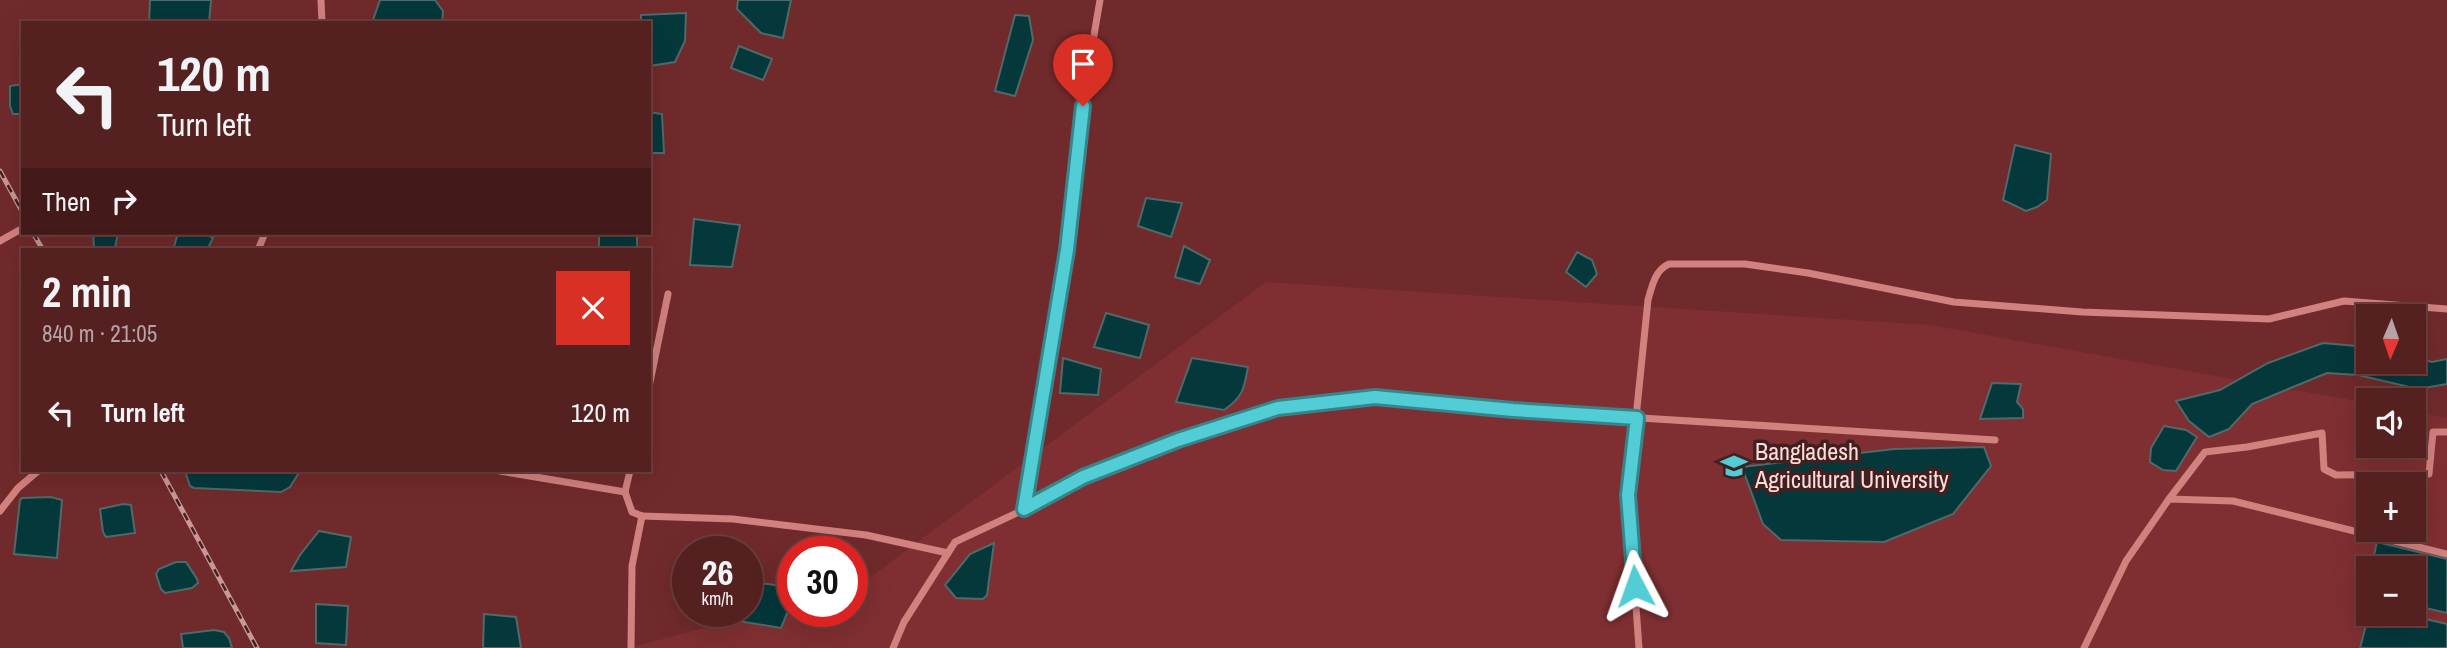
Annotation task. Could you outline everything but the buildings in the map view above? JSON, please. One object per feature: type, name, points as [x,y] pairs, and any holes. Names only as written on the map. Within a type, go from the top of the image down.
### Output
[{"type":"street","points":[[321,0],[322,21]]},
{"type":"street","points":[[1024,509],[1067,250],[1086,82],[1100,0]]},
{"type":"street","points":[[0,241],[21,229]]},
{"type":"street","points":[[1639,648],[1628,495],[1648,300],[1657,274],[1662,267],[1669,264],[1745,264],[1808,272],[1954,302],[2082,312],[2269,319],[2344,301],[2447,309]]},
{"type":"street","points":[[651,377],[668,294]]},
{"type":"street","points":[[893,648],[904,622],[955,542],[1083,477],[1178,440],[1278,408],[1375,397],[1513,410],[1995,440]]},
{"type":"street","points":[[2084,648],[2126,561],[2205,452],[2322,433],[2324,469],[2336,475],[2429,474],[2433,432],[2447,432]]},
{"type":"street","points":[[0,511],[18,488],[37,472]]},
{"type":"street","points":[[506,472],[625,492]]},
{"type":"street","points":[[630,472],[625,492],[632,512],[642,516],[733,519],[866,535],[948,552]]},
{"type":"street","points":[[2169,499],[2233,501],[2447,554]]},
{"type":"street","points":[[631,648],[632,566],[642,516]]},
{"type":"shaded area","name":"Bangladesh Agricultural University","points":[[1266,282],[1930,325],[2356,401],[2356,458],[2426,458],[2426,414],[2447,418],[2447,648],[629,648],[707,627],[763,627],[763,612],[777,608],[777,627],[868,627],[868,579]]},
{"type":"water","points":[[150,0],[211,0],[209,21],[149,21]]},
{"type":"water","points":[[380,0],[435,0],[443,11],[442,21],[373,21]]},
{"type":"water","points":[[738,0],[791,0],[783,38],[761,33],[737,9]]},
{"type":"water","points":[[686,13],[685,41],[675,62],[651,66],[651,21],[641,21],[641,15]]},
{"type":"water","points":[[1015,15],[1029,16],[1033,40],[1015,96],[995,91]]},
{"type":"water","points":[[739,46],[772,59],[763,80],[731,68]]},
{"type":"water","points":[[21,84],[21,114],[13,114],[10,106],[10,86]]},
{"type":"water","points":[[651,112],[662,114],[664,153],[651,153]]},
{"type":"water","points":[[2015,145],[2051,154],[2047,200],[2026,211],[2003,200]]},
{"type":"water","points":[[1146,198],[1182,203],[1171,237],[1138,226]]},
{"type":"water","points":[[694,219],[740,225],[732,267],[690,265]]},
{"type":"water","points":[[93,235],[118,235],[115,247],[94,247]]},
{"type":"water","points":[[177,235],[207,235],[213,238],[208,248],[174,248]]},
{"type":"water","points":[[599,235],[637,235],[637,248],[599,248]]},
{"type":"water","points":[[1184,246],[1210,260],[1200,284],[1175,277]]},
{"type":"water","points":[[1577,252],[1592,260],[1597,274],[1586,287],[1566,272]]},
{"type":"water","points":[[1106,313],[1149,325],[1140,358],[1094,347]]},
{"type":"water","points":[[2323,343],[2356,346],[2356,374],[2426,374],[2426,360],[2447,359],[2447,384],[2414,388],[2358,375],[2327,373],[2252,404],[2229,429],[2209,437],[2189,421],[2176,401],[2220,390],[2268,363]]},
{"type":"water","points":[[1063,358],[1101,369],[1098,395],[1060,393]]},
{"type":"water","points":[[1192,358],[1248,367],[1242,392],[1224,410],[1176,402]]},
{"type":"water","points":[[1992,383],[2021,384],[2017,402],[2023,409],[2023,418],[1980,419]]},
{"type":"water","points":[[2164,426],[2186,430],[2197,437],[2176,471],[2163,470],[2150,462],[2151,448]]},
{"type":"water","points":[[1984,447],[1991,466],[1953,514],[1884,542],[1781,540],[1763,524],[1742,467],[1894,449]]},
{"type":"water","points":[[185,472],[299,472],[290,487],[281,492],[190,486]]},
{"type":"water","points":[[51,497],[62,500],[57,558],[14,554],[20,500]]},
{"type":"water","points":[[131,505],[135,533],[106,537],[100,509]]},
{"type":"water","points":[[319,531],[351,537],[346,567],[291,571],[300,555]]},
{"type":"water","points":[[2377,542],[2447,559],[2447,613],[2426,608],[2426,556],[2374,556]]},
{"type":"water","points":[[994,543],[987,595],[983,599],[956,598],[945,585],[970,554]]},
{"type":"water","points":[[176,562],[186,562],[198,583],[192,588],[165,593],[156,574],[159,569]]},
{"type":"water","points":[[763,583],[777,585],[777,627],[781,628],[763,625]]},
{"type":"water","points":[[316,604],[348,606],[346,645],[316,643]]},
{"type":"water","points":[[484,614],[516,617],[521,648],[483,648]]},
{"type":"water","points":[[2426,619],[2447,624],[2447,648],[2360,648],[2366,626],[2426,626]]},
{"type":"water","points":[[214,630],[224,632],[232,648],[183,648],[181,634]]},
{"type":"railway","points":[[0,171],[21,209]]},
{"type":"railway","points":[[34,235],[42,248]]},
{"type":"railway","points":[[162,472],[257,648]]},
{"type":"place","name":"Bangladesh Agricultural University","points":[[1734,466]]},
{"type":"route","points":[[1083,106],[1067,250],[1024,509],[1083,477],[1178,440],[1278,408],[1375,397],[1637,418],[1628,495],[1635,586]]}]
